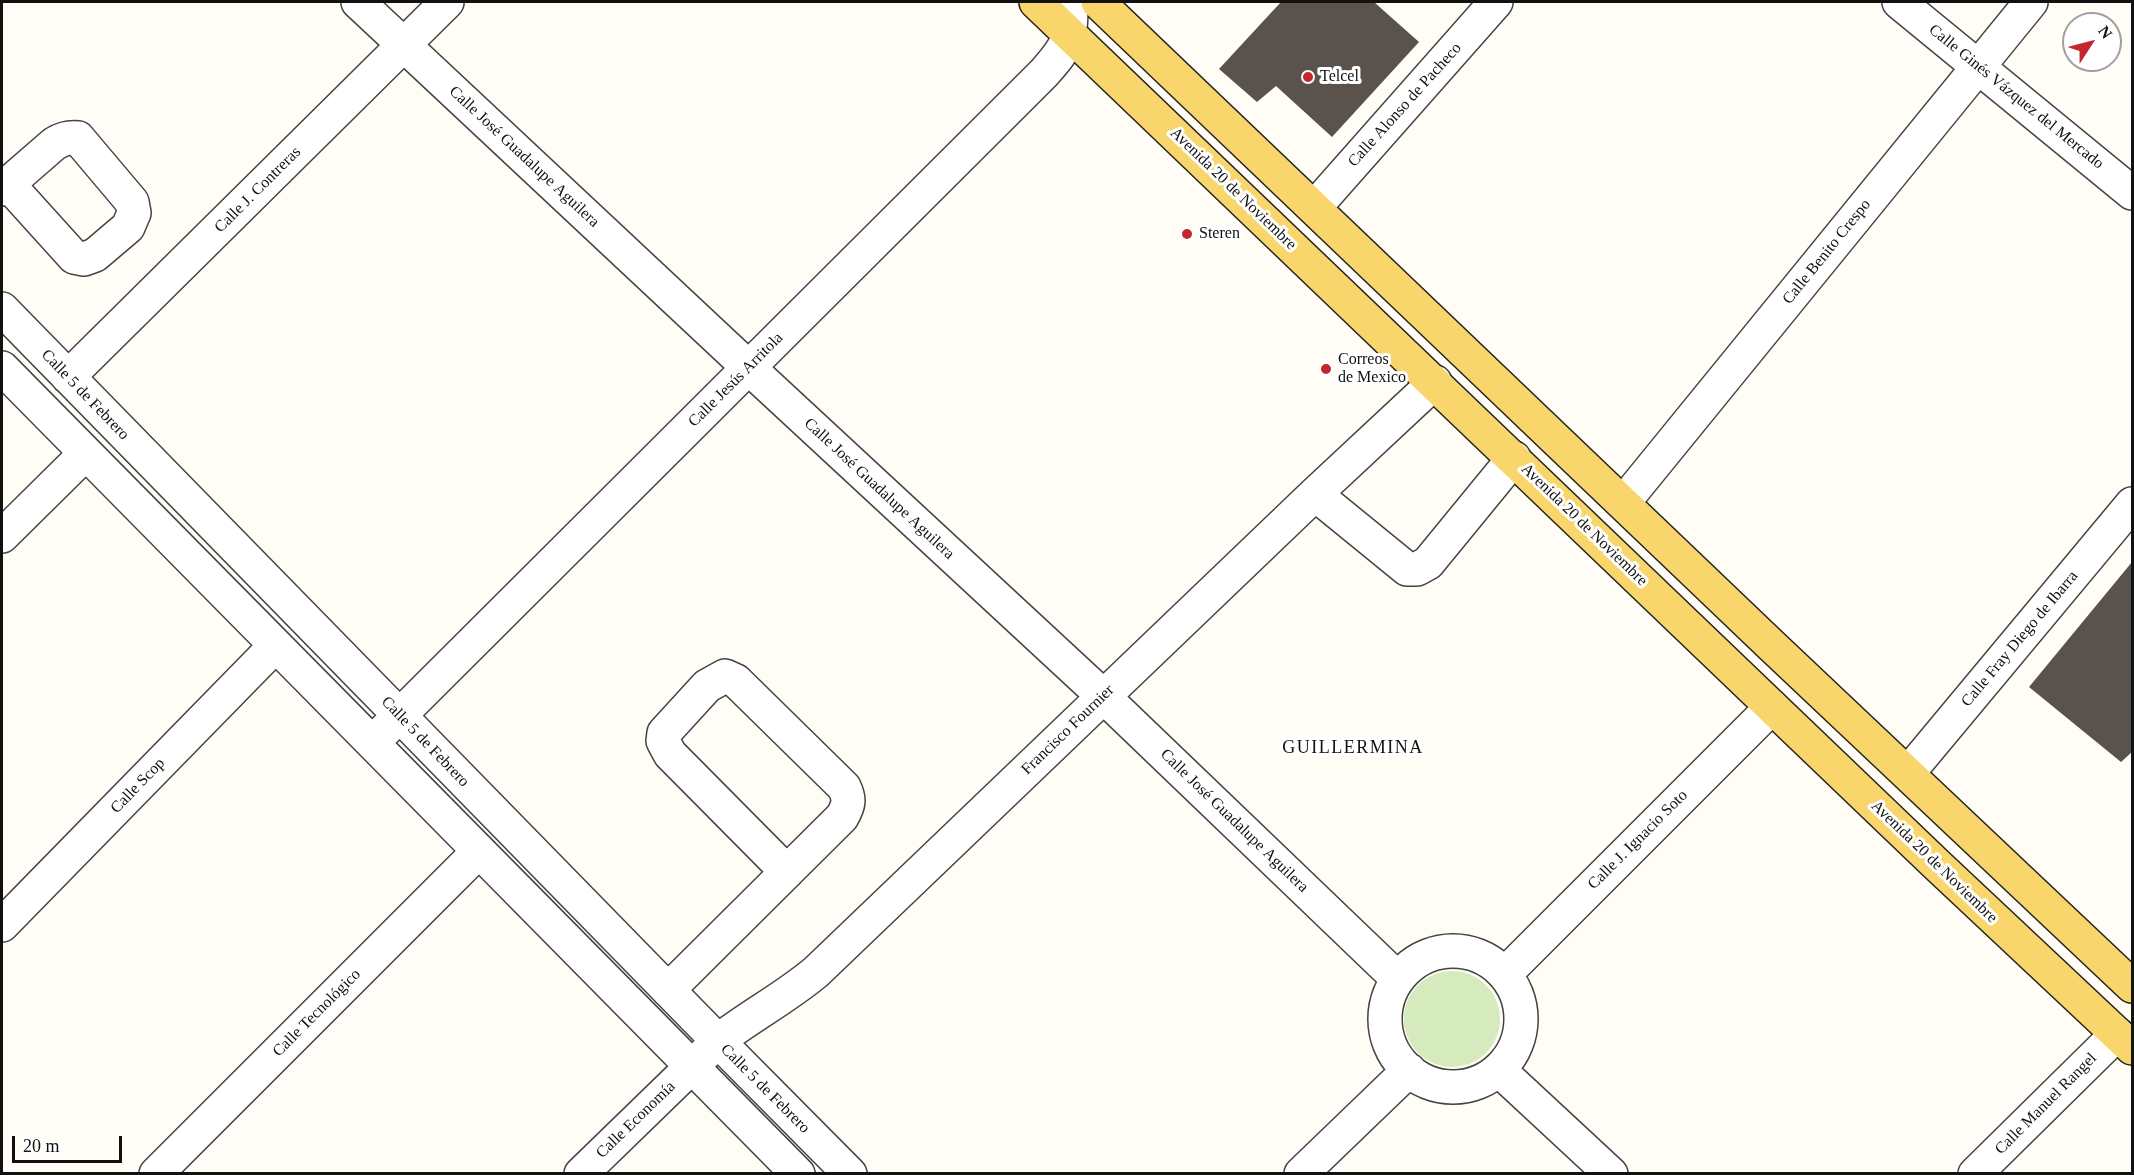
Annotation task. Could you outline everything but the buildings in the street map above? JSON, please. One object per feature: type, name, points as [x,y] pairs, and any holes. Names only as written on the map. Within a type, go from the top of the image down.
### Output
[{"type":"main road","name":"Avenida 20 de Noviembre","points":[[1036,2],[1772,707],[2125,1041]]},
{"type":"main road","points":[[1098,2],[2133,986]]},
{"type":"street","name":"Calle José Guadalupe Aguilera","points":[[358,2],[1103,696],[1398,979]]},
{"type":"street","name":"Calle J. Contreras","points":[[68,377],[447,2]]},
{"type":"street","name":"Calle Jesús Arritola","points":[[372,744],[1062,54],[1071,34],[1071,2]]},
{"type":"street","name":"Calle Alonso de Pacheco","points":[[1314,207],[1496,2]]},
{"type":"street","name":"Calle Ginés Vázquez del Mercado","points":[[1899,2],[2133,193]]},
{"type":"street","name":"Calle Benito Crespo","points":[[1623,503],[2031,2]]},
{"type":"street","name":"Calle 5 de Febrero","points":[[2,309],[850,1173]]},
{"type":"street","points":[[2,368],[478,852],[798,1173]]},
{"type":"street","name":"Francisco Fournier","points":[[692,1066],[739,1025],[795,990],[816,972],[1435,382]]},
{"type":"street","points":[[2,536],[85,454]]},
{"type":"street","points":[[1315,494],[1407,569],[1417,570],[1428,563],[1514,458]]},
{"type":"street","name":"Calle Fray Diego de Ibarra","points":[[1908,773],[2133,504]]},
{"type":"street","name":"Calle Scop","points":[[2,925],[275,646]]},
{"type":"street","points":[[668,990],[787,872],[842,817],[848,807],[849,797],[844,787],[736,681],[725,676],[707,686],[664,734],[663,741],[670,754],[787,872]]},
{"type":"street","name":"Calle J. Ignacio Soto","points":[[1504,974],[1772,707]]},
{"type":"street","name":"Calle Tecnológico","points":[[156,1173],[478,852]]},
{"type":"street","points":[[1450,951],[1470,953],[1489,960],[1504,974],[1516,992],[1521,1012],[1520,1033],[1513,1053],[1499,1070],[1483,1081],[1464,1086],[1444,1087],[1425,1081],[1409,1070],[1394,1050],[1386,1027],[1386,1010],[1390,994],[1398,979],[1412,965],[1430,954],[1450,951]]},
{"type":"street","name":"Calle Manuel Rangel","points":[[1975,1173],[2125,1041]]},
{"type":"street","name":"Calle Economía","points":[[581,1173],[692,1066]]},
{"type":"street","points":[[1301,1173],[1409,1070]]},
{"type":"street","points":[[1499,1070],[1611,1173]]},
{"type":"green space","points":[[1452,971],[1470,975],[1486,985],[1496,1001],[1500,1019],[1496,1037],[1486,1053],[1470,1063],[1452,1067],[1434,1063],[1418,1053],[1408,1037],[1404,1019],[1408,1001],[1418,985],[1434,975]]},
{"type":"place","name":"Telcel","points":[[1308,77]]},
{"type":"place","name":"Steren","points":[[1187,234]]},
{"type":"place","name":"Correos de Mexico","points":[[1326,369]]},
{"type":"district","name":"GUILLERMINA","points":[[1353,748]]}]
